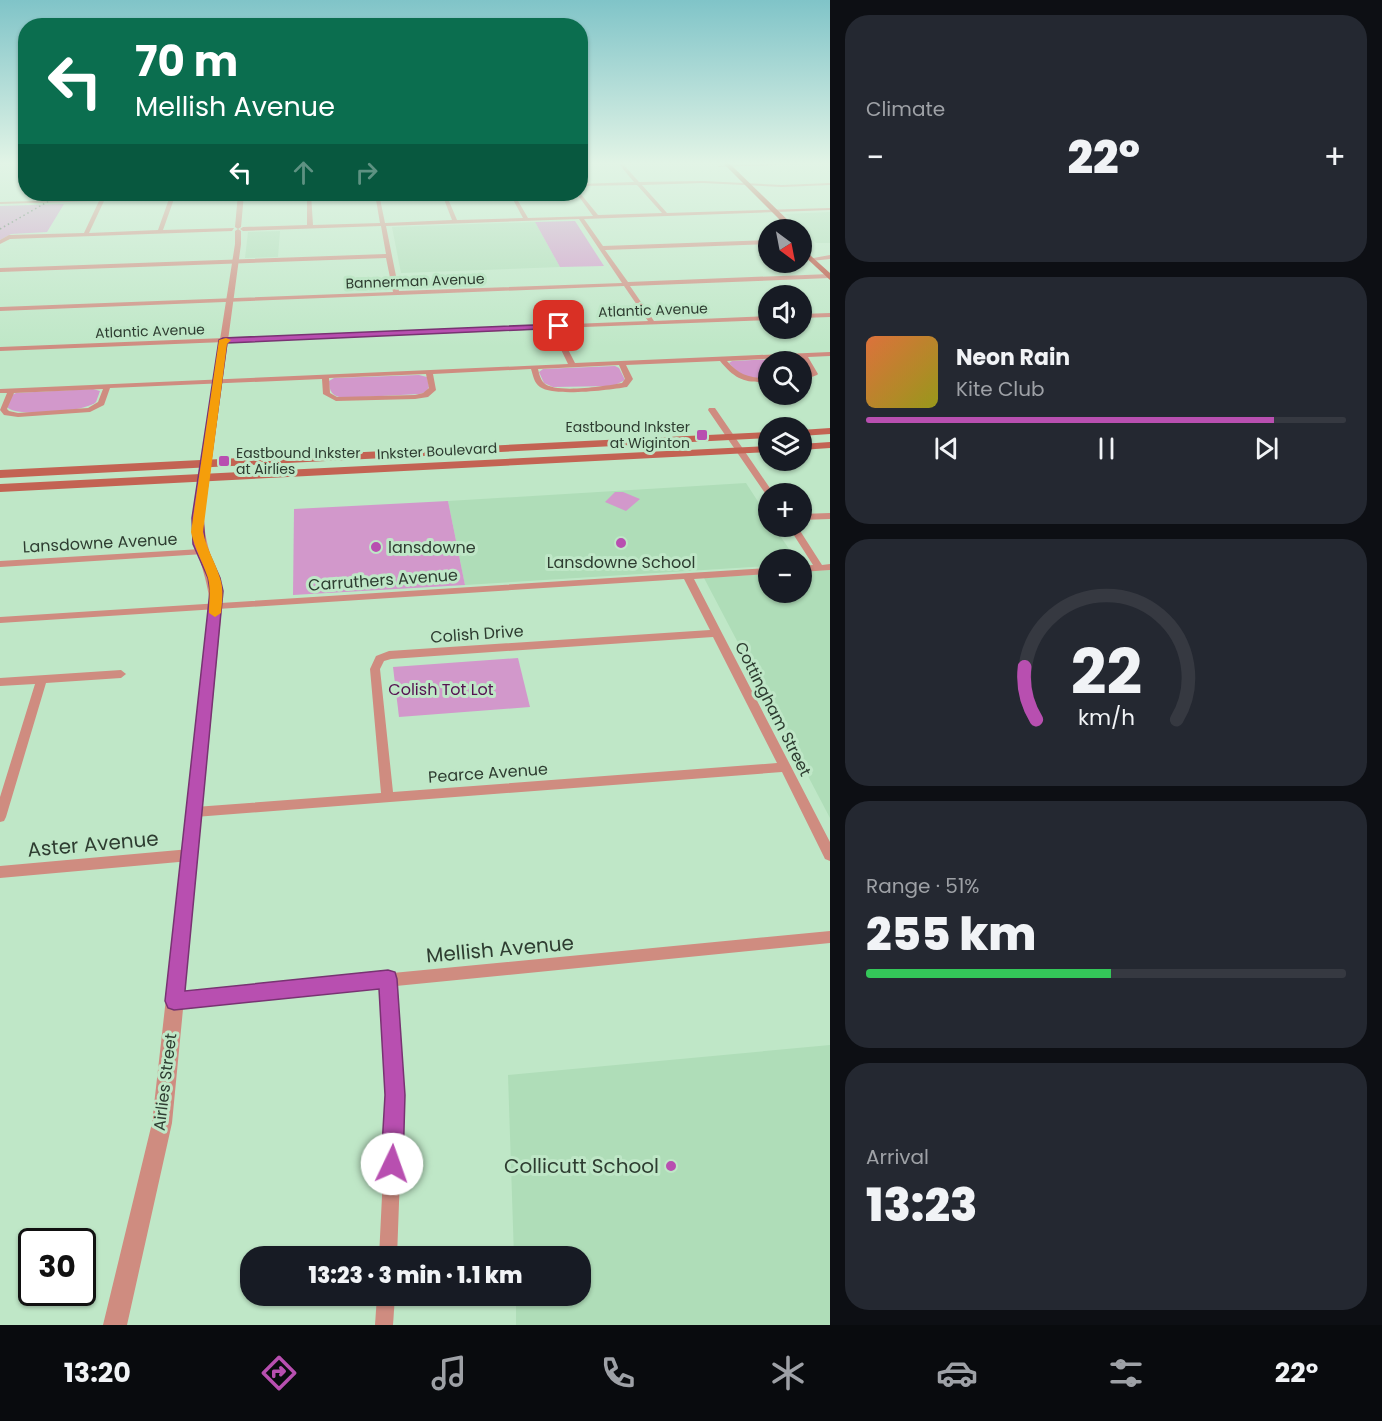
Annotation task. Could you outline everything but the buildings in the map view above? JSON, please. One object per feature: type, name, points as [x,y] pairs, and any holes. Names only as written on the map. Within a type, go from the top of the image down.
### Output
[{"type":"main road","points":[[812,246],[828,259]]},
{"type":"main road","points":[[812,260],[829,277]]},
{"type":"main road","points":[[812,432],[830,431]]},
{"type":"main road","name":"Inkster Boulevard","points":[[0,474],[758,436]]},
{"type":"main road","points":[[812,446],[830,445]]},
{"type":"main road","name":"Inkster Boulevard","points":[[0,488],[758,449]]},
{"type":"street","points":[[86,234],[91,224]]},
{"type":"street","points":[[160,232],[163,224]]},
{"type":"street","name":"Airlies Street","points":[[115,1325],[162,1123],[216,606],[214,578],[201,552],[197,532],[238,224]]},
{"type":"street","points":[[383,224],[396,293]]},
{"type":"street","points":[[0,242],[9,237],[389,224]]},
{"type":"street","points":[[585,224],[652,322]]},
{"type":"street","points":[[602,248],[758,242]]},
{"type":"street","points":[[0,270],[388,256]]},
{"type":"street","points":[[812,259],[828,259]]},
{"type":"street","name":"Bannerman Avenue","points":[[0,309],[829,277]]},
{"type":"street","points":[[812,316],[830,315]]},
{"type":"street","name":"Atlantic Avenue","points":[[0,349],[758,318]]},
{"type":"street","points":[[553,327],[572,365]]},
{"type":"street","points":[[812,355],[830,354]]},
{"type":"street","points":[[0,391],[758,357]]},
{"type":"street","points":[[721,358],[737,376],[747,380],[758,380]]},
{"type":"street","points":[[534,367],[539,382],[544,386],[561,389],[624,385],[629,379],[621,363]]},
{"type":"street","points":[[326,377],[327,394],[336,399],[415,397],[433,388],[429,372]]},
{"type":"street","points":[[11,391],[3,409],[7,413],[18,415],[90,410],[101,403],[107,387]]},
{"type":"street","points":[[712,410],[762,483]]},
{"type":"street","points":[[812,517],[830,516]]},
{"type":"street","points":[[801,537],[825,567]]},
{"type":"street","name":"Lansdowne Avenue","points":[[0,564],[201,552]]},
{"type":"street","name":"Carruthers Avenue","points":[[0,620],[758,572]]},
{"type":"street","name":"Cottingham Street","points":[[688,577],[830,855]]},
{"type":"street","name":"Colish Drive","points":[[387,797],[375,669],[380,659],[388,655],[716,633]]},
{"type":"street","points":[[0,682],[121,674]]},
{"type":"street","points":[[0,817],[42,679]]},
{"type":"street","name":"Pearce Avenue","points":[[195,812],[784,767]]},
{"type":"street","name":"Aster Avenue","points":[[0,872],[190,855]]},
{"type":"street","name":"Mellish Avenue","points":[[174,1001],[830,938]]},
{"type":"street","points":[[388,979],[395,1095],[388,1246]]},
{"type":"street","points":[[384,1325],[385,1306]]},
{"type":"shaded area","points":[[536,224],[560,267],[401,273],[392,227]]},
{"type":"shaded area","points":[[812,224],[830,224],[830,243],[816,243],[812,239]]},
{"type":"shaded area","points":[[280,231],[278,257],[245,258],[248,232]]},
{"type":"shaded area","name":"Lansdowne School","points":[[746,483],[758,502],[758,537],[781,537],[789,549],[758,549],[758,567],[465,585],[448,501]]},
{"type":"shaded area","points":[[830,570],[830,818],[704,578],[758,575],[758,603],[812,603],[812,571]]},
{"type":"shaded area","name":"Collicutt School","points":[[830,1045],[830,1325],[516,1325],[516,1306],[591,1306],[591,1246],[514,1246],[508,1075]]},
{"type":"green space","points":[[0,224],[52,224],[47,232],[11,234],[0,240]]},
{"type":"green space","points":[[536,224],[577,224],[604,266],[560,267]]},
{"type":"green space","points":[[758,360],[758,378],[741,374],[729,363]]},
{"type":"green space","points":[[615,366],[619,368],[625,380],[613,386],[553,387],[544,383],[539,372],[543,369]]},
{"type":"green space","points":[[419,375],[427,377],[429,387],[426,392],[419,394],[343,398],[336,396],[329,385],[329,381],[334,378]]},
{"type":"green space","points":[[93,389],[100,391],[96,402],[79,409],[37,413],[7,407],[12,395],[16,393]]},
{"type":"green space","points":[[615,492],[623,492],[640,499],[626,511],[605,502]]},
{"type":"green space","name":"lansdowne","points":[[448,501],[465,585],[293,595],[294,509]]},
{"type":"green space","name":"Colish Tot Lot","points":[[518,658],[530,707],[399,717],[393,667]]},
{"type":"railway","points":[[0,229],[9,224]]},
{"type":"slow traffic","points":[[215,613],[214,578],[201,552],[197,532],[223,340],[226,340]]},
{"type":"place","name":"Eastbound Inkster at Wiginton","points":[[702,435]]},
{"type":"place","name":"Eastbound Inkster at Airlies","points":[[224,461]]},
{"type":"place","name":"Lansdowne School","points":[[621,543]]},
{"type":"place","name":"lansdowne","points":[[376,547]]},
{"type":"place","name":"Collicutt School","points":[[671,1166]]},
{"type":"route","points":[[392,1164],[395,1095],[388,979],[174,1001],[216,606],[214,578],[201,552],[197,532],[223,340],[559,326]]}]
